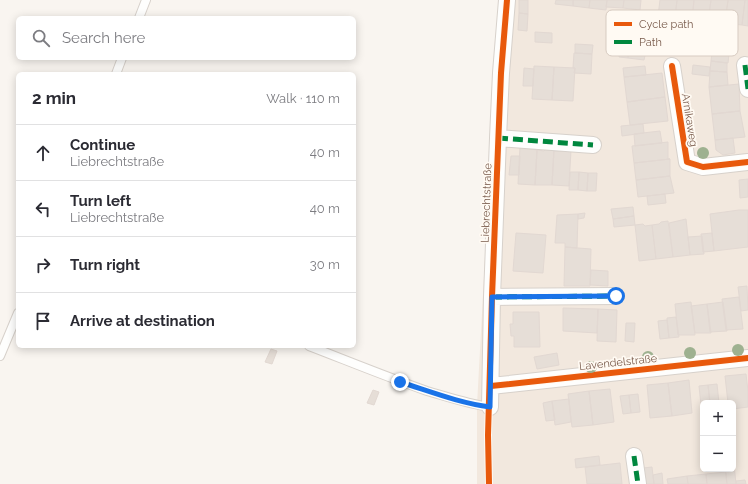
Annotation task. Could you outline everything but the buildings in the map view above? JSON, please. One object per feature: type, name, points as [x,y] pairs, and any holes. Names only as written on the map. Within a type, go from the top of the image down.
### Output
[{"type":"street","name":"Liebrechtstraße","points":[[490,407],[492,297],[498,138],[501,73],[507,0]]},
{"type":"street","points":[[745,65],[748,90]]},
{"type":"street","name":"Arnikaweg","points":[[672,66],[687,162],[703,167],[748,162]]},
{"type":"street","points":[[498,138],[593,145]]},
{"type":"street","points":[[492,297],[616,296]]},
{"type":"street","name":"Lavendelstraße","points":[[490,386],[748,358]]},
{"type":"street","points":[[634,456],[638,484]]},
{"type":"lane","points":[[140,16],[146,0]]},
{"type":"lane","points":[[117,72],[121,60]]},
{"type":"lane","points":[[0,356],[16,318]]},
{"type":"lane","points":[[314,348],[400,382],[449,398],[490,407]]},
{"type":"shaded area","points":[[499,0],[748,0],[748,484],[477,484],[477,405]]},
{"type":"marked path","points":[[745,65],[748,89]]},
{"type":"marked path","points":[[498,138],[593,145]]},
{"type":"marked path","points":[[492,297],[616,296]]},
{"type":"marked path","points":[[634,456],[638,484]]},
{"type":"cycle path","points":[[489,484],[488,435],[492,297],[501,73],[507,0]]},
{"type":"cycle path","points":[[672,66],[687,162],[703,167],[748,162]]},
{"type":"cycle path","points":[[491,386],[748,358]]},
{"type":"route","points":[[400,382],[449,398],[490,407],[492,297],[616,296]]}]
